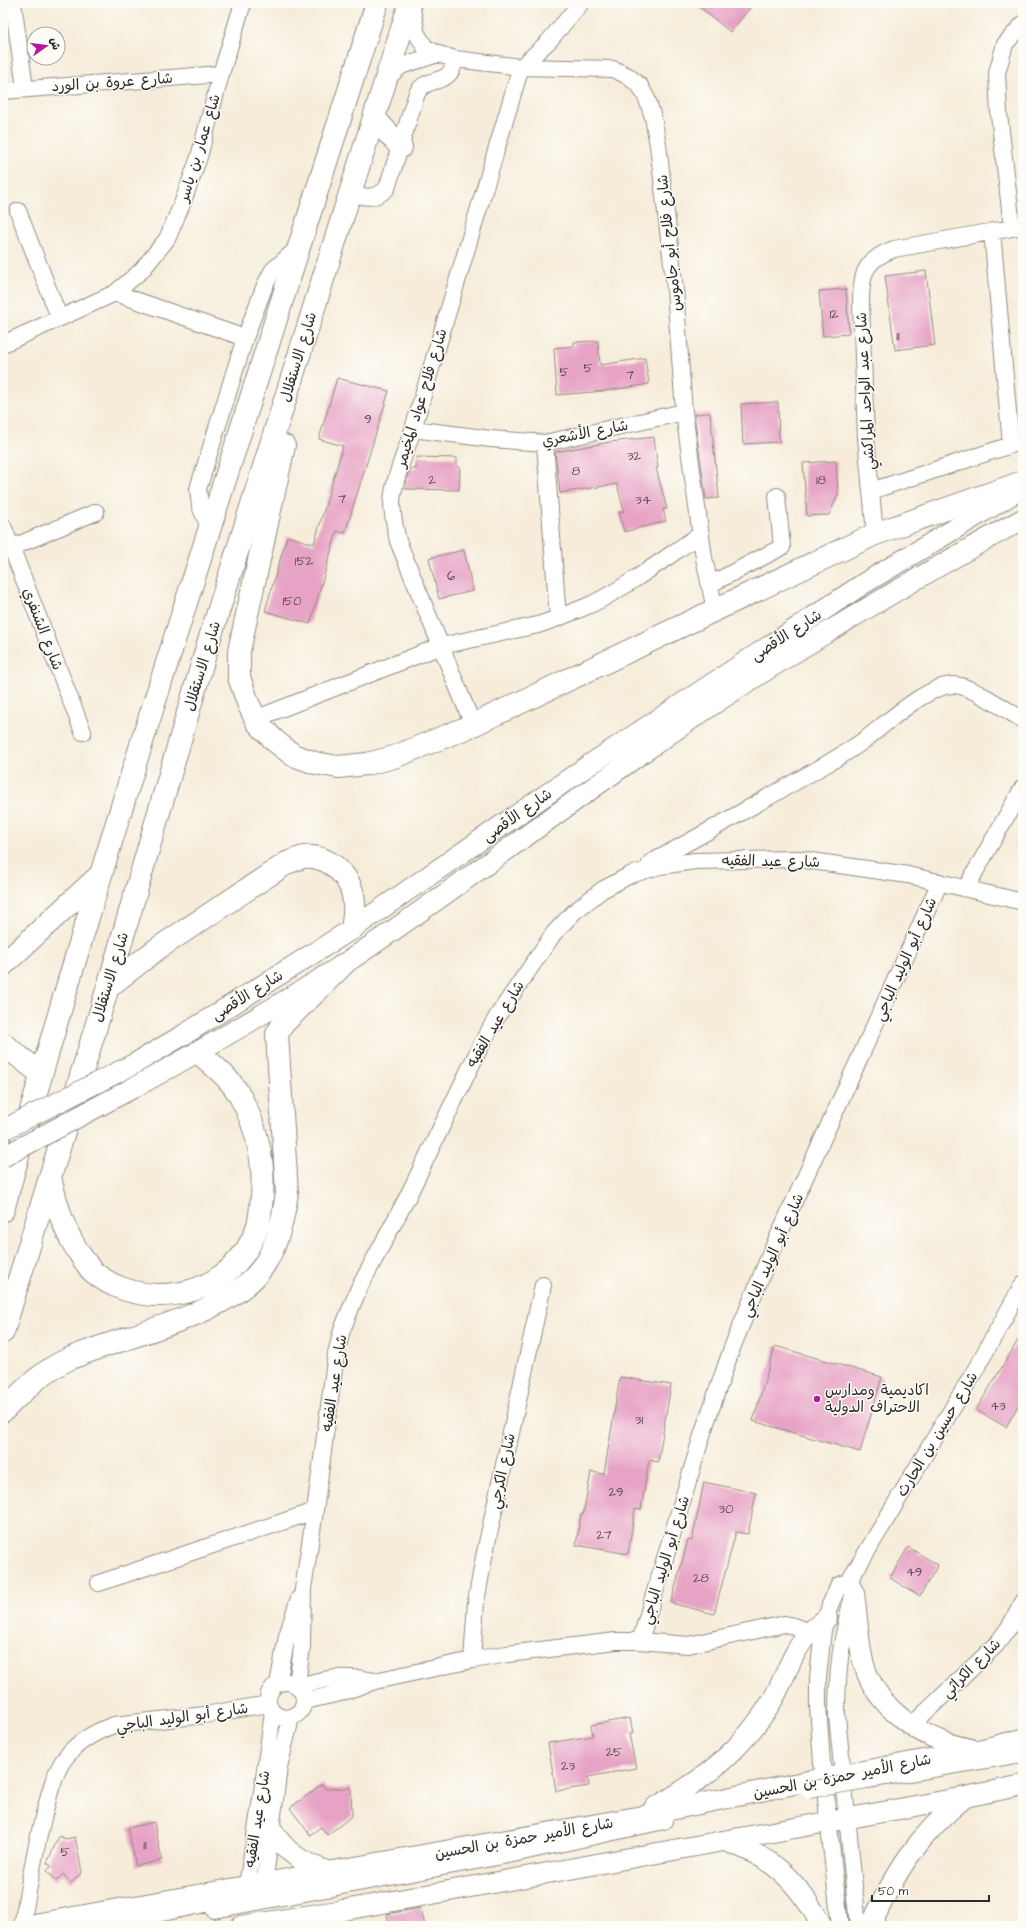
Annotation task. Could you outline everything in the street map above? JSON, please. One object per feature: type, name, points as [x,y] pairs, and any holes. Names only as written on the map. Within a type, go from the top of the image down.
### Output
[{"type":"highway","points":[[3,1210],[40,1073],[100,875],[208,527],[377,3]]},
{"type":"highway","name":"شارع الاستقلال","points":[[3,1332],[108,987],[208,644],[410,3]]},
{"type":"highway","points":[[374,118],[401,147]]},
{"type":"highway","points":[[288,388],[286,437],[239,651],[239,677],[248,703],[256,719],[275,741],[293,755],[315,763],[338,767],[367,764],[394,757],[473,725],[875,534],[1023,482]]},
{"type":"highway","points":[[108,987],[157,949],[287,863],[303,857],[316,858],[332,864],[345,877],[351,889],[354,905],[352,930]]},
{"type":"highway","points":[[3,965],[100,875]]},
{"type":"highway","points":[[3,1411],[29,1385],[68,1359],[210,1308],[247,1285],[264,1266],[276,1243],[284,1216],[287,1193],[276,1042],[277,1034],[283,1024],[343,965]]},
{"type":"highway","points":[[3,1044],[40,1073]]},
{"type":"highway","points":[[50,1178],[60,1218],[74,1246],[92,1271],[123,1290],[147,1295],[173,1295],[198,1289],[224,1275],[245,1251],[258,1224],[263,1190],[261,1158],[253,1124],[241,1097],[223,1073],[198,1052]]},
{"type":"main road","name":"شارع الأقصى","points":[[3,1130],[134,1064],[352,930],[589,765],[863,584],[1023,488]]},
{"type":"main road","name":"شارع الأقصى","points":[[3,1157],[198,1052],[343,965],[526,835],[751,680],[895,591],[1023,519]]},
{"type":"main road","points":[[851,1588],[863,1657],[867,1671],[885,1701],[899,1717],[924,1734],[952,1745],[978,1750]]},
{"type":"main road","points":[[637,1818],[701,1779],[737,1747],[763,1715],[802,1642],[810,1632],[827,1618]]},
{"type":"main road","name":"شارع الأمير حمزة بن الحسين","points":[[22,1926],[255,1893],[331,1873],[637,1818],[978,1750],[1023,1739]]},
{"type":"main road","points":[[250,1925],[344,1910],[848,1819],[1023,1785]]},
{"type":"main road","points":[[871,1926],[888,1888],[903,1862],[932,1827],[965,1797]]},
{"type":"main road","points":[[271,1828],[281,1844],[294,1856],[305,1863],[331,1873]]},
{"type":"main road","points":[[725,1841],[756,1853],[784,1873],[806,1898],[822,1926]]},
{"type":"main road","points":[[319,1926],[344,1910]]},
{"type":"street","points":[[11,3],[25,88]]},
{"type":"street","name":"شاع عمار بن ياسر","points":[[3,344],[59,317],[115,293],[141,271],[167,239],[182,204],[199,157],[221,74],[243,3]]},
{"type":"street","points":[[410,3],[417,34],[425,47],[438,54]]},
{"type":"street","points":[[521,67],[548,42],[581,3]]},
{"type":"street","points":[[871,491],[1017,443],[992,231],[1018,226],[999,114],[996,73],[1005,44],[1023,24]]},
{"type":"street","points":[[386,79],[401,66],[438,54]]},
{"type":"street","name":"شارع فلاح أبو جاموس","points":[[438,54],[455,59],[521,67],[613,69],[628,76],[640,86],[647,99],[653,117],[658,145],[675,289],[684,412],[701,534],[709,585],[715,610]]},
{"type":"street","points":[[349,194],[370,197],[382,193],[390,182],[419,88],[427,83],[447,76],[454,65],[455,59]]},
{"type":"street","name":"شارع فلاح عواد المخيمر","points":[[473,725],[398,541],[393,517],[392,500],[398,474],[413,429],[521,67]]},
{"type":"street","name":"شارع عروة بن الورد","points":[[3,91],[25,88],[221,74]]},
{"type":"street","points":[[18,211],[59,317]]},
{"type":"street","name":"شارع عبد الواحد المراكشي","points":[[875,534],[866,438],[861,283],[864,273],[872,260],[880,254],[894,249],[992,231]]},
{"type":"street","points":[[208,527],[200,506],[198,488],[245,338],[265,285],[273,270],[299,247]]},
{"type":"street","points":[[115,293],[245,338]]},
{"type":"street","name":"شارع الأشعري","points":[[413,429],[514,442],[545,443],[684,412]]},
{"type":"street","points":[[545,443],[558,618]]},
{"type":"street","points":[[709,585],[782,547],[777,496]]},
{"type":"street","points":[[12,547],[96,512]]},
{"type":"street","name":"شارع الشنفري","points":[[3,526],[83,732]]},
{"type":"street","points":[[256,719],[441,646],[538,625],[592,604],[649,570],[701,534]]},
{"type":"street","points":[[630,875],[724,824],[841,755],[867,739],[928,692],[933,690],[944,686],[955,685],[968,688],[1023,720]]},
{"type":"street","points":[[966,888],[1023,787]]},
{"type":"street","name":"شارع عيد الفقيه","points":[[300,1691],[303,1589],[336,1354],[342,1330],[362,1283],[406,1198],[468,1070],[498,1015],[554,933],[574,912],[602,890],[630,875],[660,866],[695,861],[798,859],[908,875],[1023,902]]},
{"type":"street","name":"شارع أبو الوليد الباجي","points":[[640,1641],[704,1430],[732,1348],[771,1252],[940,882]]},
{"type":"street","name":"شارع حسين بن الحارث","points":[[858,1926],[848,1819],[821,1782],[837,1716],[838,1671],[851,1588],[1023,1284]]},
{"type":"street","name":"شارع الكرجي","points":[[472,1660],[476,1602],[484,1557],[543,1285]]},
{"type":"street","points":[[99,1584],[315,1511]]},
{"type":"street","name":"شارع حسين بن الحارث","points":[[840,1926],[828,1822],[821,1782],[818,1678],[823,1630],[837,1587],[842,1583],[851,1588]]},
{"type":"street","name":"شارع عيد الفقيه","points":[[278,1684],[287,1636],[303,1589]]},
{"type":"street","name":"شارع الكراثي","points":[[911,1726],[996,1646],[1010,1626],[1023,1602]]},
{"type":"street","name":"شارع أبو الوليد الباجي","points":[[300,1691],[340,1693],[375,1681],[472,1660],[542,1649],[616,1641],[640,1641],[688,1645],[785,1624],[810,1632]]},
{"type":"street","points":[[287,1682],[300,1691],[301,1712],[291,1718],[280,1717],[271,1708],[269,1693],[278,1684],[287,1682]]},
{"type":"street","name":"شارع عيد الفقيه","points":[[250,1925],[268,1799],[271,1708]]},
{"type":"street","name":"شارع أبو الوليد الباجي","points":[[22,1926],[39,1830],[52,1784],[63,1761],[81,1742],[102,1729],[114,1725],[271,1708]]},
{"type":"street","name":"شارع عيد الفقيه","points":[[255,1893],[271,1828],[268,1799],[291,1718]]},
{"type":"street","points":[[866,1777],[1023,1745]]},
{"type":"street","points":[[101,1926],[255,1893],[512,1854],[821,1782],[866,1777],[1023,1754]]},
{"type":"street","points":[[140,1926],[255,1893]]},
{"type":"building","points":[[695,3],[754,3],[730,32]]},
{"type":"building","points":[[926,271],[935,345],[895,350],[885,276]]},
{"type":"building","points":[[846,289],[849,334],[823,336],[819,291]]},
{"type":"building","points":[[598,341],[600,365],[645,358],[649,384],[605,391],[557,395],[554,348],[574,346],[574,342]]},
{"type":"building","points":[[337,378],[389,391],[345,533],[337,531],[310,624],[265,611],[287,536],[314,544],[343,446],[319,439]]},
{"type":"building","points":[[778,402],[779,442],[743,444],[741,404]]},
{"type":"building","points":[[710,413],[719,498],[706,499],[694,414]]},
{"type":"building","points":[[654,437],[658,468],[656,468],[667,509],[663,509],[666,521],[624,532],[619,512],[624,511],[617,484],[560,493],[555,452],[610,442]]},
{"type":"building","points":[[417,457],[457,458],[457,467],[460,467],[459,490],[405,489],[409,469],[416,469]]},
{"type":"building","points":[[836,461],[838,494],[829,515],[807,516],[803,463]]},
{"type":"building","points":[[464,550],[473,591],[439,599],[429,558]]},
{"type":"building","points":[[1023,1332],[1023,1397],[1006,1427],[976,1410]]},
{"type":"building","name":"اكاديمية ومدارس الاحتراف الدولية","points":[[775,1346],[882,1377],[860,1452],[753,1421]]},
{"type":"building","points":[[620,1377],[671,1385],[658,1462],[649,1460],[641,1510],[635,1509],[628,1554],[576,1545],[581,1514],[583,1515],[591,1472],[604,1474]]},
{"type":"building","points":[[704,1482],[756,1493],[748,1534],[736,1532],[714,1614],[671,1603],[688,1540],[692,1541]]},
{"type":"building","points":[[908,1547],[938,1565],[920,1596],[890,1578]]},
{"type":"building","points":[[630,1718],[633,1733],[629,1734],[636,1768],[588,1777],[589,1786],[556,1791],[548,1743],[593,1736],[591,1725]]},
{"type":"building","points":[[322,1784],[326,1789],[351,1788],[352,1816],[327,1835],[321,1827],[310,1835],[290,1808]]},
{"type":"building","points":[[154,1822],[162,1860],[136,1866],[128,1828]]},
{"type":"building","points":[[59,1836],[66,1839],[75,1837],[82,1872],[71,1883],[63,1874],[56,1881],[47,1871],[51,1866],[47,1863]]},
{"type":"building","points":[[421,1908],[425,1926],[389,1926],[387,1914]]},
{"type":"place","name":"اكاديمية ومدارس الاحتراف الدولية","points":[[817,1399]]}]
